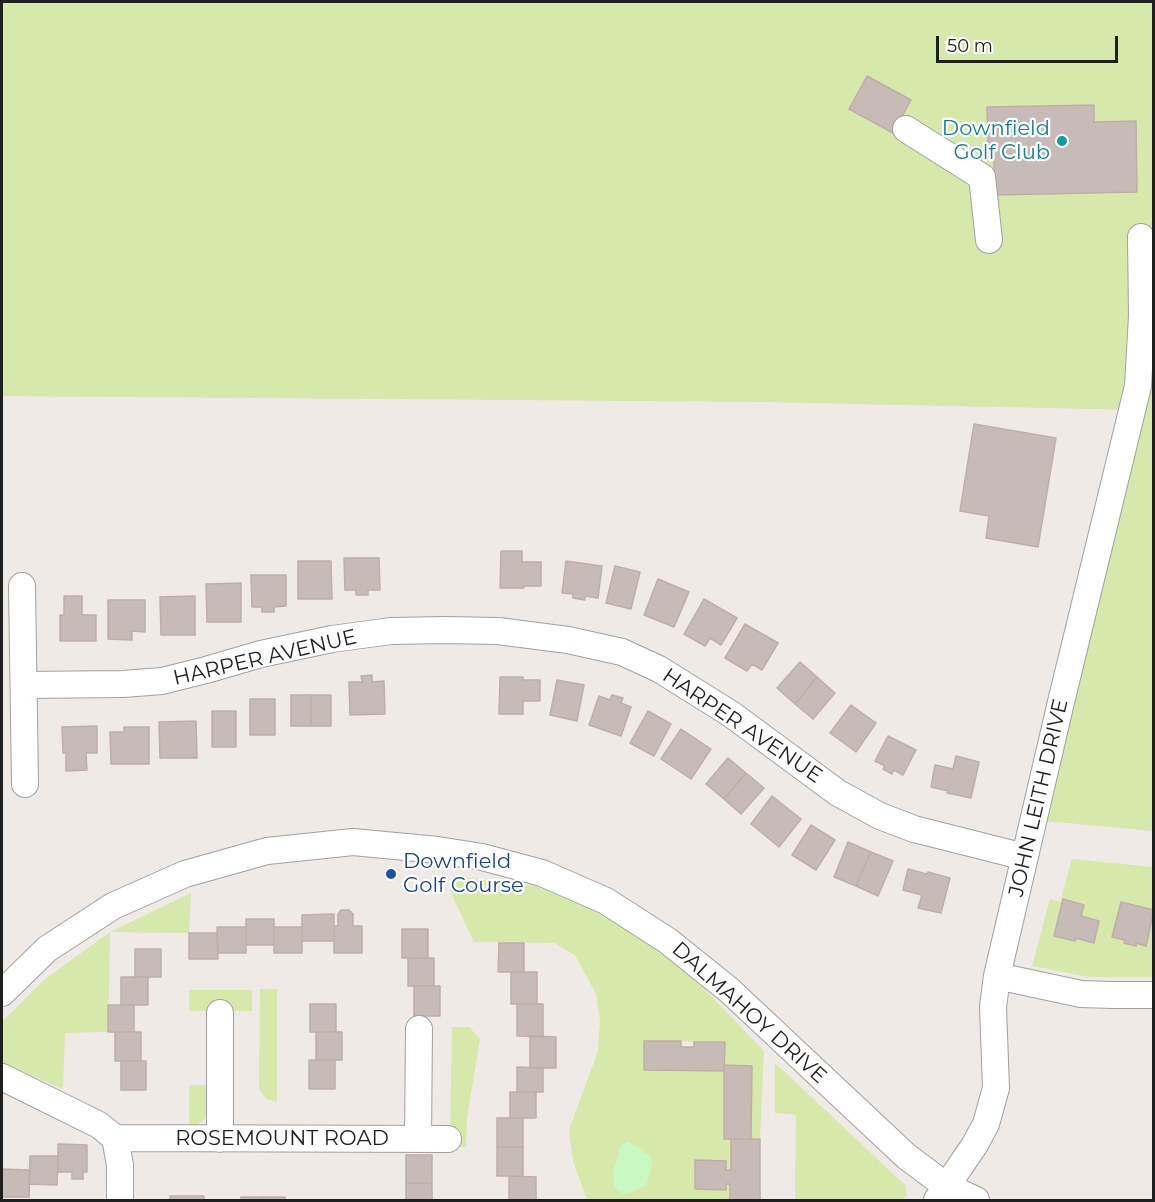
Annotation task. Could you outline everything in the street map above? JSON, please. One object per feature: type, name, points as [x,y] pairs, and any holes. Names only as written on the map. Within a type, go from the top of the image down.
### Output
[{"type":"street","points":[[906,129],[982,177],[989,240]]},
{"type":"street","name":"JOHN LEITH DRIVE","points":[[941,1193],[974,1146],[986,1124],[996,1088],[993,1007],[997,976],[1063,692],[1138,386],[1142,316],[1141,237]]},
{"type":"street","points":[[22,586],[25,784]]},
{"type":"street","name":"HARPER AVENUE","points":[[24,685],[123,684],[162,681],[261,654],[332,639],[392,631],[498,631],[568,640],[622,652],[659,669],[731,714],[838,793],[880,816],[914,829],[1025,857]]},
{"type":"street","name":"DALMAHOY DRIVE","points":[[2,993],[47,949],[85,924],[113,906],[185,874],[267,851],[353,842],[438,850],[482,857],[542,873],[606,902],[668,941],[729,990],[906,1156],[941,1193],[975,1200]]},
{"type":"street","points":[[997,976],[1081,994],[1154,994]]},
{"type":"street","points":[[220,1014],[220,1139]]},
{"type":"street","points":[[418,1029],[418,1139]]},
{"type":"street","points":[[2,1077],[99,1125],[115,1138],[120,1165],[120,1200]]},
{"type":"street","name":"ROSEMOUNT ROAD","points":[[115,1138],[448,1139]]},
{"type":"green space","points":[[2,2],[1153,2],[1153,831],[1045,821],[1140,410],[760,402],[2,396]]},
{"type":"green space","points":[[1072,859],[1153,867],[1153,977],[1089,977],[1032,966],[1050,899],[1060,902]]},
{"type":"green space","points":[[454,876],[536,886],[607,916],[682,966],[764,1051],[760,1139],[751,1139],[752,1066],[724,1065],[725,1042],[644,1041],[644,1070],[724,1071],[724,1139],[731,1139],[731,1170],[726,1170],[725,1161],[696,1160],[695,1189],[725,1190],[726,1184],[730,1184],[730,1200],[587,1200],[573,1161],[569,1130],[598,1051],[600,1021],[596,994],[575,955],[554,943],[474,942],[450,891]]},
{"type":"green space","points":[[191,893],[189,933],[110,932]]},
{"type":"green space","points":[[110,932],[108,1032],[65,1033],[63,1089],[2,1063],[2,1022],[45,979]]},
{"type":"green space","points":[[260,989],[277,989],[277,1102],[266,1099],[259,1089]]},
{"type":"green space","points":[[189,990],[252,990],[252,1011],[189,1011]]},
{"type":"green space","points":[[452,1027],[469,1027],[480,1039],[467,1118],[466,1147],[450,1147]]},
{"type":"green space","points":[[775,1063],[905,1185],[907,1195],[903,1200],[795,1200],[796,1115],[775,1113]]},
{"type":"green space","points":[[189,1085],[210,1085],[210,1109],[203,1121],[189,1128]]},
{"type":"green space","points":[[629,1142],[650,1156],[653,1163],[646,1186],[623,1195],[615,1188],[613,1173],[620,1148]]},
{"type":"building","points":[[867,76],[911,100],[893,133],[849,109]]},
{"type":"building","name":"Downfield Golf Club","points":[[1094,105],[1094,122],[1136,121],[1137,192],[995,195],[994,160],[988,160],[987,107]]},
{"type":"building","points":[[974,424],[1056,438],[1038,547],[986,538],[989,516],[960,511]]},
{"type":"building","points":[[501,551],[522,551],[522,562],[541,562],[541,586],[500,588]]},
{"type":"building","points":[[344,558],[379,558],[380,590],[368,590],[368,595],[356,595],[356,590],[345,590]]},
{"type":"building","points":[[298,561],[331,561],[332,599],[298,599]]},
{"type":"building","points":[[566,561],[602,566],[598,598],[585,596],[585,600],[573,598],[573,594],[562,593]]},
{"type":"building","points":[[615,566],[640,572],[631,609],[606,603]]},
{"type":"building","points":[[251,575],[286,575],[286,606],[274,607],[274,612],[262,612],[262,607],[252,607]]},
{"type":"building","points":[[658,579],[689,592],[674,627],[644,615]]},
{"type":"building","points":[[241,583],[241,622],[207,622],[206,584]]},
{"type":"building","points":[[64,596],[82,596],[82,615],[96,615],[96,641],[60,641],[60,615],[64,615]]},
{"type":"building","points":[[195,596],[195,635],[161,635],[160,597]]},
{"type":"building","points":[[704,599],[737,618],[721,645],[710,638],[705,646],[684,634]]},
{"type":"building","points":[[108,600],[145,600],[145,632],[132,631],[132,640],[108,639]]},
{"type":"building","points":[[745,624],[778,643],[762,670],[752,664],[747,671],[725,658]]},
{"type":"building","points":[[800,662],[817,677],[795,704],[777,688]]},
{"type":"building","points":[[372,675],[372,682],[384,681],[385,714],[350,715],[349,682],[362,682],[361,676]]},
{"type":"building","points":[[500,677],[540,680],[540,701],[523,701],[523,714],[499,714]]},
{"type":"building","points":[[817,677],[835,693],[813,719],[795,704]]},
{"type":"building","points":[[557,680],[584,685],[577,721],[550,715]]},
{"type":"building","points":[[291,695],[311,695],[311,726],[291,726]]},
{"type":"building","points":[[311,695],[331,695],[331,726],[311,726]]},
{"type":"building","points":[[612,695],[623,698],[621,703],[631,707],[621,736],[589,725],[599,696],[610,700]]},
{"type":"building","points":[[250,699],[275,699],[275,735],[250,735]]},
{"type":"building","points":[[851,705],[876,723],[856,752],[830,733]]},
{"type":"building","points":[[212,711],[236,711],[236,747],[212,747]]},
{"type":"building","points":[[648,711],[671,724],[654,756],[630,743]]},
{"type":"building","points":[[196,721],[197,758],[160,758],[159,722]]},
{"type":"building","points":[[97,726],[97,753],[86,753],[87,770],[66,771],[62,727]]},
{"type":"building","points":[[124,727],[149,727],[149,764],[111,764],[110,732],[124,732]]},
{"type":"building","points":[[681,729],[711,749],[691,779],[661,759]]},
{"type":"building","points":[[888,736],[916,750],[903,775],[894,770],[892,774],[883,769],[885,766],[875,761]]},
{"type":"building","points":[[956,756],[979,762],[971,798],[931,787],[935,765],[953,769]]},
{"type":"building","points":[[728,758],[746,773],[724,799],[706,784]]},
{"type":"building","points":[[746,773],[764,788],[741,814],[724,799]]},
{"type":"building","points":[[772,796],[801,819],[779,847],[751,824]]},
{"type":"building","points":[[811,825],[835,840],[816,870],[792,855]]},
{"type":"building","points":[[848,842],[871,852],[856,886],[834,877]]},
{"type":"building","points":[[871,852],[893,861],[878,896],[856,886]]},
{"type":"building","points":[[908,869],[950,878],[941,913],[918,908],[922,895],[903,890]]},
{"type":"building","points":[[1063,899],[1084,905],[1081,916],[1099,921],[1094,943],[1076,938],[1075,941],[1054,936]]},
{"type":"building","points":[[1121,902],[1154,910],[1146,946],[1124,943],[1125,940],[1112,937]]},
{"type":"building","points":[[341,910],[349,910],[353,914],[353,926],[362,926],[362,953],[334,953],[334,926],[338,926],[338,914]]},
{"type":"building","points":[[334,914],[334,941],[302,941],[302,915]]},
{"type":"building","points":[[246,919],[274,919],[274,945],[246,945]]},
{"type":"building","points":[[217,927],[246,927],[246,953],[218,953]]},
{"type":"building","points":[[274,927],[302,927],[302,953],[274,953]]},
{"type":"building","points":[[402,929],[428,929],[428,958],[402,958]]},
{"type":"building","points":[[189,933],[217,933],[218,959],[189,959]]},
{"type":"building","points":[[499,943],[524,943],[524,972],[498,972]]},
{"type":"building","points":[[135,949],[161,949],[161,977],[135,977]]},
{"type":"building","points":[[408,958],[434,958],[434,986],[408,986]]},
{"type":"building","points":[[511,972],[537,972],[537,1004],[511,1004]]},
{"type":"building","points":[[121,977],[148,977],[148,1005],[121,1005]]},
{"type":"building","points":[[414,986],[440,986],[440,1016],[414,1016]]},
{"type":"building","points":[[310,1004],[336,1004],[336,1032],[310,1032]]},
{"type":"building","points":[[517,1004],[543,1004],[543,1037],[517,1036]]},
{"type":"building","points":[[108,1005],[134,1005],[134,1032],[108,1032]]},
{"type":"building","points":[[115,1032],[141,1032],[141,1061],[115,1061]]},
{"type":"building","points":[[316,1032],[342,1032],[342,1060],[316,1060]]},
{"type":"building","points":[[530,1036],[556,1037],[556,1068],[530,1068]]},
{"type":"building","points":[[644,1041],[681,1041],[681,1047],[694,1047],[694,1042],[725,1042],[724,1071],[644,1070]]},
{"type":"building","points":[[309,1060],[335,1060],[335,1089],[309,1089]]},
{"type":"building","points":[[121,1061],[146,1061],[146,1090],[121,1090]]},
{"type":"building","points":[[724,1065],[752,1066],[751,1139],[724,1139]]},
{"type":"building","points":[[517,1067],[543,1068],[543,1092],[517,1092]]},
{"type":"building","points":[[510,1092],[536,1092],[536,1118],[510,1118]]},
{"type":"building","points":[[497,1118],[523,1118],[523,1147],[497,1147]]},
{"type":"building","points":[[731,1139],[760,1139],[760,1200],[730,1200],[730,1184],[726,1184],[726,1190],[695,1189],[695,1160],[726,1161],[726,1170],[731,1170]]},
{"type":"building","points":[[58,1144],[87,1145],[87,1172],[83,1172],[83,1179],[72,1179],[72,1172],[58,1172]]},
{"type":"building","points":[[497,1147],[523,1147],[523,1176],[497,1176]]},
{"type":"building","points":[[406,1155],[432,1155],[432,1183],[406,1183]]},
{"type":"building","points":[[30,1156],[58,1156],[57,1185],[29,1184]]},
{"type":"building","points":[[2,1169],[30,1170],[29,1197],[2,1197]]},
{"type":"building","points":[[509,1176],[536,1177],[536,1200],[509,1200]]},
{"type":"building","points":[[406,1183],[432,1183],[432,1200],[406,1200]]},
{"type":"building","points":[[170,1196],[204,1196],[204,1200],[170,1200]]},
{"type":"building","points":[[241,1197],[263,1197],[263,1200],[241,1200]]},
{"type":"building","points":[[263,1197],[285,1197],[285,1200],[263,1200]]},
{"type":"place","name":"Downfield Golf Club","points":[[1062,141]]},
{"type":"place","name":"Downfield Golf Course","points":[[391,874]]}]
